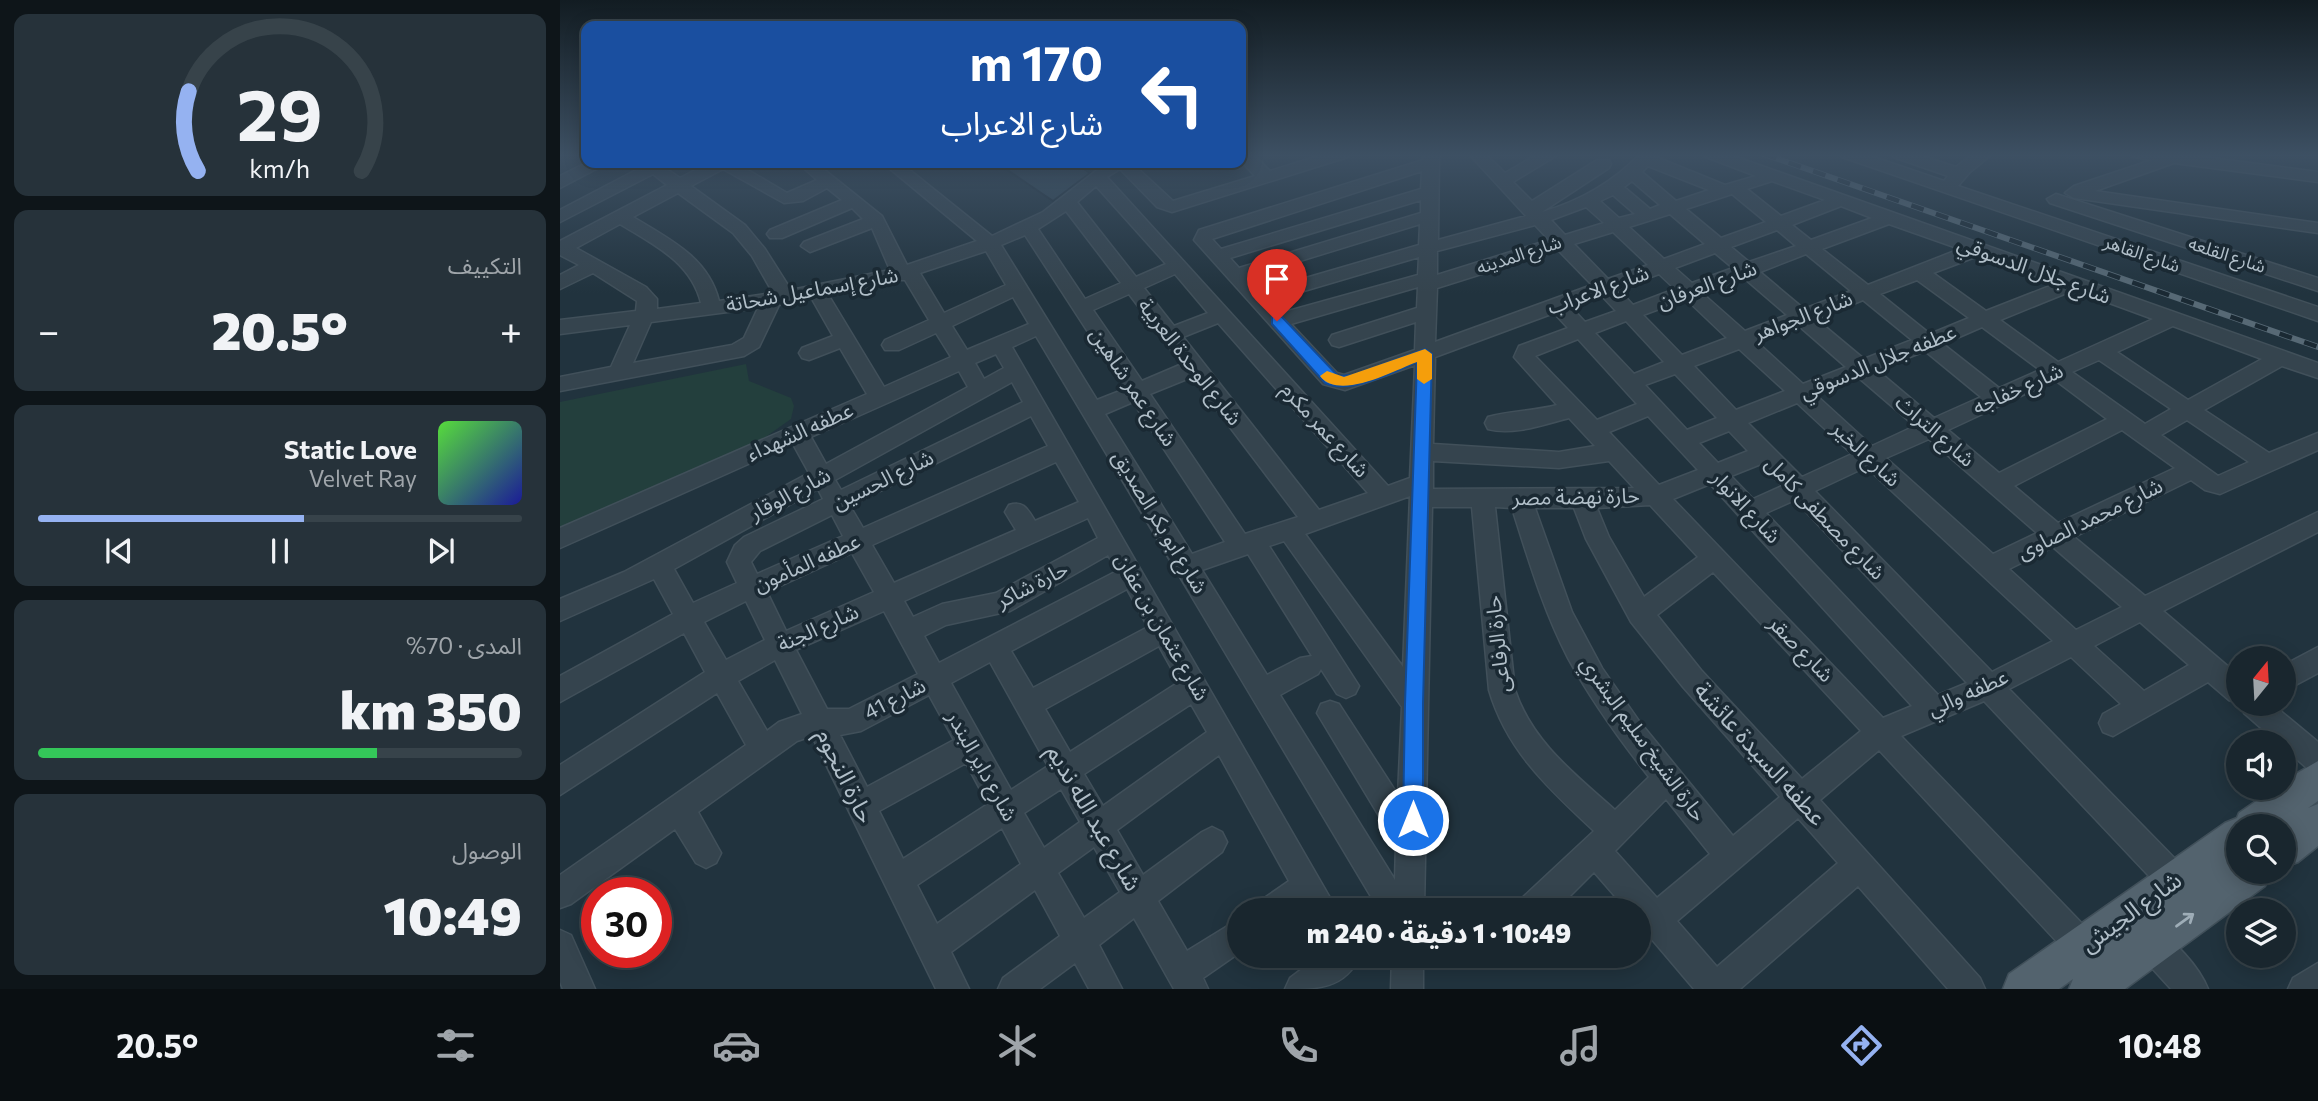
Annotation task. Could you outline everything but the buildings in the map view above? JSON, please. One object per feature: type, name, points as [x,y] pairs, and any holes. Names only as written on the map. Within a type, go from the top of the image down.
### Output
[{"type":"main road","points":[[2269,814],[2318,779]]},
{"type":"main road","points":[[2296,839],[2318,823]]},
{"type":"main road","name":"شارع الجيش","points":[[2024,989],[2097,976],[2138,931],[2175,881],[2226,845]]},
{"type":"main road","name":"شارع الجيش","points":[[2138,931],[2228,884]]},
{"type":"street","points":[[560,217],[590,200]]},
{"type":"street","points":[[561,248],[652,200]]},
{"type":"street","points":[[560,384],[737,351],[752,342],[779,298],[759,253],[739,229],[700,200]]},
{"type":"street","name":"شارع ابو بكر الصديق","points":[[937,200],[990,243],[1389,898]]},
{"type":"street","name":"شارع عمر مكرم","points":[[1118,200],[1384,496]]},
{"type":"street","points":[[1160,200],[1172,207],[1194,200]]},
{"type":"street","points":[[1277,321],[1203,240],[1205,234],[1313,200]]},
{"type":"street","points":[[1349,200],[1354,215],[1389,259]]},
{"type":"street","points":[[1410,898],[1429,200]]},
{"type":"street","name":"شارع مصطفى كامل","points":[[1521,200],[2175,881]]},
{"type":"street","points":[[1534,214],[1553,200]]},
{"type":"street","points":[[1630,200],[1647,215]]},
{"type":"street","name":"شارع التراث","points":[[1668,200],[1718,246],[2226,681]]},
{"type":"street","name":"شارع المدينه","points":[[1277,321],[1427,281],[1695,200]]},
{"type":"street","points":[[1746,200],[1809,247],[1997,398]]},
{"type":"street","name":"شارع القاهر","points":[[1996,200],[2035,218],[2318,314]]},
{"type":"street","points":[[2035,218],[2042,207],[2054,200]]},
{"type":"street","name":"شارع القلعه","points":[[2060,200],[2318,285]]},
{"type":"street","points":[[2124,200],[2318,228]]},
{"type":"street","points":[[776,233],[854,201],[876,220],[906,274],[941,323],[981,391]]},
{"type":"street","points":[[1256,299],[1534,214],[1590,201]]},
{"type":"street","name":"شارع الخير","points":[[1590,201],[2142,706]]},
{"type":"street","name":"شارع جلال الدسوقي","points":[[1842,201],[2318,371]]},
{"type":"street","name":"شارع الاعراب","points":[[1277,321],[1330,379],[1345,383],[1842,201]]},
{"type":"street","name":"شارع إسماعيل شحاتة","points":[[562,332],[645,316],[818,293],[906,274],[1028,227],[1068,202]]},
{"type":"street","name":"شارع الوحدة العربية","points":[[1068,202],[1314,520]]},
{"type":"street","points":[[1217,256],[1354,215],[1429,204]]},
{"type":"street","points":[[1235,275],[1369,234],[1429,204]]},
{"type":"street","points":[[621,217],[688,260],[698,270],[709,291],[711,307]]},
{"type":"street","name":"شارع العرفان","points":[[1526,351],[1888,218]]},
{"type":"street","points":[[810,246],[876,220]]},
{"type":"street","name":"شارع عمر شاهين","points":[[1028,227],[1137,392],[1346,686]]},
{"type":"street","points":[[561,248],[644,295],[648,304],[645,316],[619,373]]},
{"type":"street","name":"شارع الجواهر","points":[[1630,383],[1976,250]]},
{"type":"street","points":[[560,283],[593,265]]},
{"type":"street","points":[[1081,308],[1177,266]]},
{"type":"street","points":[[1919,272],[2191,470],[2218,486],[2318,441]]},
{"type":"street","name":"عطفه جلال الدسوقي","points":[[1684,440],[2072,284]]},
{"type":"street","points":[[892,345],[1017,288]]},
{"type":"street","points":[[818,293],[880,397]]},
{"type":"street","name":"شارع الانوار","points":[[1558,305],[1933,709]]},
{"type":"street","points":[[1339,340],[1426,312]]},
{"type":"street","points":[[1170,335],[1221,315]]},
{"type":"street","name":"شارع خفاجه","points":[[1749,511],[2171,319]]},
{"type":"street","name":"عطفه الشهداء","points":[[560,538],[1041,326]]},
{"type":"street","points":[[809,353],[846,338]]},
{"type":"street","name":"شارع عثمان بن عفان","points":[[1001,344],[1316,898]]},
{"type":"street","name":"شارع صقر","points":[[1526,351],[1524,357],[1880,732],[2097,976]]},
{"type":"street","points":[[2101,351],[2267,464]]},
{"type":"street","points":[[2143,435],[2281,358]]},
{"type":"street","points":[[1092,411],[1195,367]]},
{"type":"street","name":"شارع الوقار","points":[[560,610],[659,565],[1016,371]]},
{"type":"street","name":"شارع الحسين","points":[[739,562],[743,552],[752,544],[1035,405]]},
{"type":"street","points":[[1593,430],[1652,406]]},
{"type":"street","points":[[1496,423],[1530,420],[1573,409]]},
{"type":"street","points":[[1997,484],[2123,421]]},
{"type":"street","name":"شارع داير البندر","points":[[798,433],[1105,989]]},
{"type":"street","name":"عطفه المأمون","points":[[560,690],[688,617],[1061,450]]},
{"type":"street","points":[[1423,452],[1559,460],[1614,452]]},
{"type":"street","name":"حارة نهضة مصر","points":[[1186,566],[1384,496],[1422,490],[1483,498],[1582,499],[1655,496],[1764,454]]},
{"type":"street","name":"شارع محمد الصاوى","points":[[1989,567],[2191,470]]},
{"type":"street","name":"حارة الرفاعى","points":[[1483,498],[1502,690],[1509,715],[1525,742],[1605,840],[1654,919],[1715,989]]},
{"type":"street","name":"حارة الشيخ سليم البشري","points":[[1520,498],[1548,585],[1578,650],[1614,706],[1730,856]]},
{"type":"street","name":"عطفه السيدة عائشة","points":[[1582,499],[1606,558],[1640,614],[1670,654],[1969,989]]},
{"type":"street","name":"شارع الجنة","points":[[560,781],[721,676],[780,645],[1093,506]]},
{"type":"street","points":[[1017,512],[1031,534]]},
{"type":"street","name":"عطفه والي","points":[[1654,919],[1880,732],[1987,687],[2318,521]]},
{"type":"street","points":[[1288,529],[1414,704]]},
{"type":"street","name":"حارة شاكر","points":[[908,631],[942,615],[1001,603],[1113,541]]},
{"type":"street","points":[[1640,614],[1714,558]]},
{"type":"street","name":"حارة النجوم","points":[[739,562],[953,989]]},
{"type":"street","points":[[659,565],[762,748]]},
{"type":"street","name":"شارع 41","points":[[560,893],[762,748],[789,732],[818,722],[851,722],[1132,575]]},
{"type":"street","points":[[1028,704],[1164,631]]},
{"type":"street","name":"شارع عبد الله نديم","points":[[995,647],[1188,980]]},
{"type":"street","points":[[2296,671],[2318,659]]},
{"type":"street","points":[[1264,690],[1309,666]]},
{"type":"street","points":[[2113,723],[2210,667]]},
{"type":"street","points":[[897,880],[1195,686]]},
{"type":"street","points":[[1330,713],[1413,844]]},
{"type":"street","points":[[2267,716],[2318,760]]},
{"type":"street","points":[[931,947],[1224,736]]},
{"type":"street","points":[[861,806],[971,746]]},
{"type":"street","points":[[1547,898],[1669,777]]},
{"type":"street","points":[[679,808],[706,853]]},
{"type":"street","points":[[1014,989],[1212,842]]},
{"type":"street","points":[[1715,989],[1859,865]]},
{"type":"street","points":[[2138,931],[2192,989]]},
{"type":"street","points":[[1188,980],[1227,945]]},
{"type":"street","points":[[560,946],[579,989]]},
{"type":"street","points":[[1301,989],[1328,968]]},
{"type":"street","points":[[1407,989],[1408,968]]},
{"type":"street","points":[[2304,989],[2318,979]]},
{"type":"green space","points":[[746,364],[749,381],[791,398],[794,406],[791,419],[757,443],[560,528],[560,402]]},
{"type":"railway","points":[[1896,200],[2318,347]]},
{"type":"slow traffic","points":[[1327,376],[1336,382],[1345,383],[1425,354],[1424,379]]},
{"type":"route","points":[[1277,321],[1330,379],[1336,382],[1355,380],[1425,354],[1413,820]]}]
